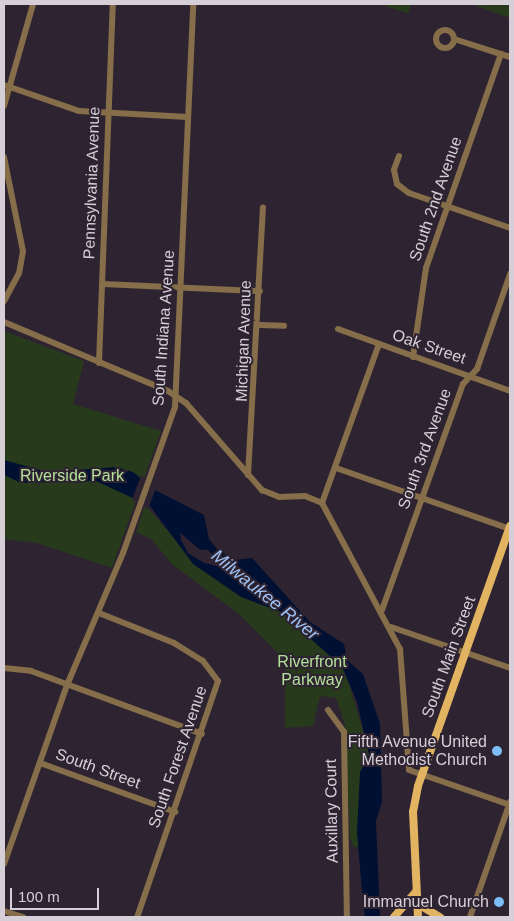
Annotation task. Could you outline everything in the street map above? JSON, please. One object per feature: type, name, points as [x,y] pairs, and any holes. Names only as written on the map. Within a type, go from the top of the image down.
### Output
[{"type":"main road","name":"South Main Street","points":[[418,917],[413,812],[422,776],[510,528]]},
{"type":"main road","points":[[394,917],[410,904],[417,890]]},
{"type":"main road","points":[[418,904],[440,917]]},
{"type":"street","points":[[4,106],[7,86],[33,4]]},
{"type":"street","name":"Pennsylvania Avenue","points":[[99,363],[113,4]]},
{"type":"street","name":"South Indiana Avenue","points":[[4,864],[66,685],[99,613],[139,509],[177,396],[193,4]]},
{"type":"street","points":[[454,39],[510,56]]},
{"type":"street","name":"South 2nd Avenue","points":[[413,357],[420,290],[502,54]]},
{"type":"street","points":[[7,86],[55,105],[108,114],[188,116]]},
{"type":"street","points":[[398,156],[394,170],[397,184],[448,207],[510,228]]},
{"type":"street","points":[[4,157],[23,251],[19,273],[4,301]]},
{"type":"street","name":"Michigan Avenue","points":[[248,475],[260,325],[263,207]]},
{"type":"street","name":"South 3rd Avenue","points":[[382,610],[421,499],[470,376],[477,369],[510,274]]},
{"type":"street","points":[[103,284],[260,291]]},
{"type":"street","points":[[4,322],[177,396],[248,475],[270,495],[305,496],[322,503],[382,610],[400,649],[409,770],[422,776],[510,804],[470,917]]},
{"type":"street","points":[[260,325],[284,326]]},
{"type":"street","name":"Oak Street","points":[[338,329],[510,391]]},
{"type":"street","points":[[322,503],[379,344]]},
{"type":"street","points":[[336,468],[421,499],[510,528]]},
{"type":"street","name":"South Forest Avenue","points":[[99,613],[174,643],[213,671],[217,691],[137,917]]},
{"type":"street","points":[[391,627],[510,668]]},
{"type":"street","points":[[4,668],[31,671],[202,734]]},
{"type":"street","name":"Auxillary Court","points":[[328,710],[344,732],[347,917]]},
{"type":"street","name":"South Street","points":[[40,762],[175,812]]},
{"type":"street","points":[[4,911],[23,917]]},
{"type":"green space","points":[[379,4],[411,4],[408,13]]},
{"type":"green space","points":[[471,4],[510,4],[510,18]]},
{"type":"green space","name":"Riverside Park","points":[[4,331],[84,361],[73,404],[161,431],[112,568],[37,543],[4,539]]},
{"type":"green space","name":"Riverfront Parkway","points":[[145,505],[196,563],[278,609],[344,668],[370,754],[359,847],[354,847],[350,838],[345,725],[336,698],[320,696],[313,726],[285,728],[285,660],[239,614],[173,565],[151,539],[136,532]]},
{"type":"water","points":[[4,460],[48,472],[116,467],[133,472],[157,491],[204,515],[209,539],[217,549],[235,560],[252,558],[310,622],[344,644],[347,660],[363,674],[380,724],[382,802],[376,821],[380,917],[365,917],[363,904],[357,832],[360,772],[369,755],[357,702],[342,667],[281,612],[241,597],[193,564],[150,506],[96,481],[21,483],[4,475]],"holes":[[[179,519],[197,547],[208,550],[225,568],[204,563],[188,553],[181,540]]]},
{"type":"pier","points":[[141,475],[156,488],[148,509],[132,500]]},
{"type":"waterway","name":"Milwaukee River","points":[[168,515],[202,544]]},
{"type":"place","name":"Fifth Avenue United Methodist Church","points":[[497,751]]},
{"type":"place","name":"Immanuel Church","points":[[499,902]]}]
